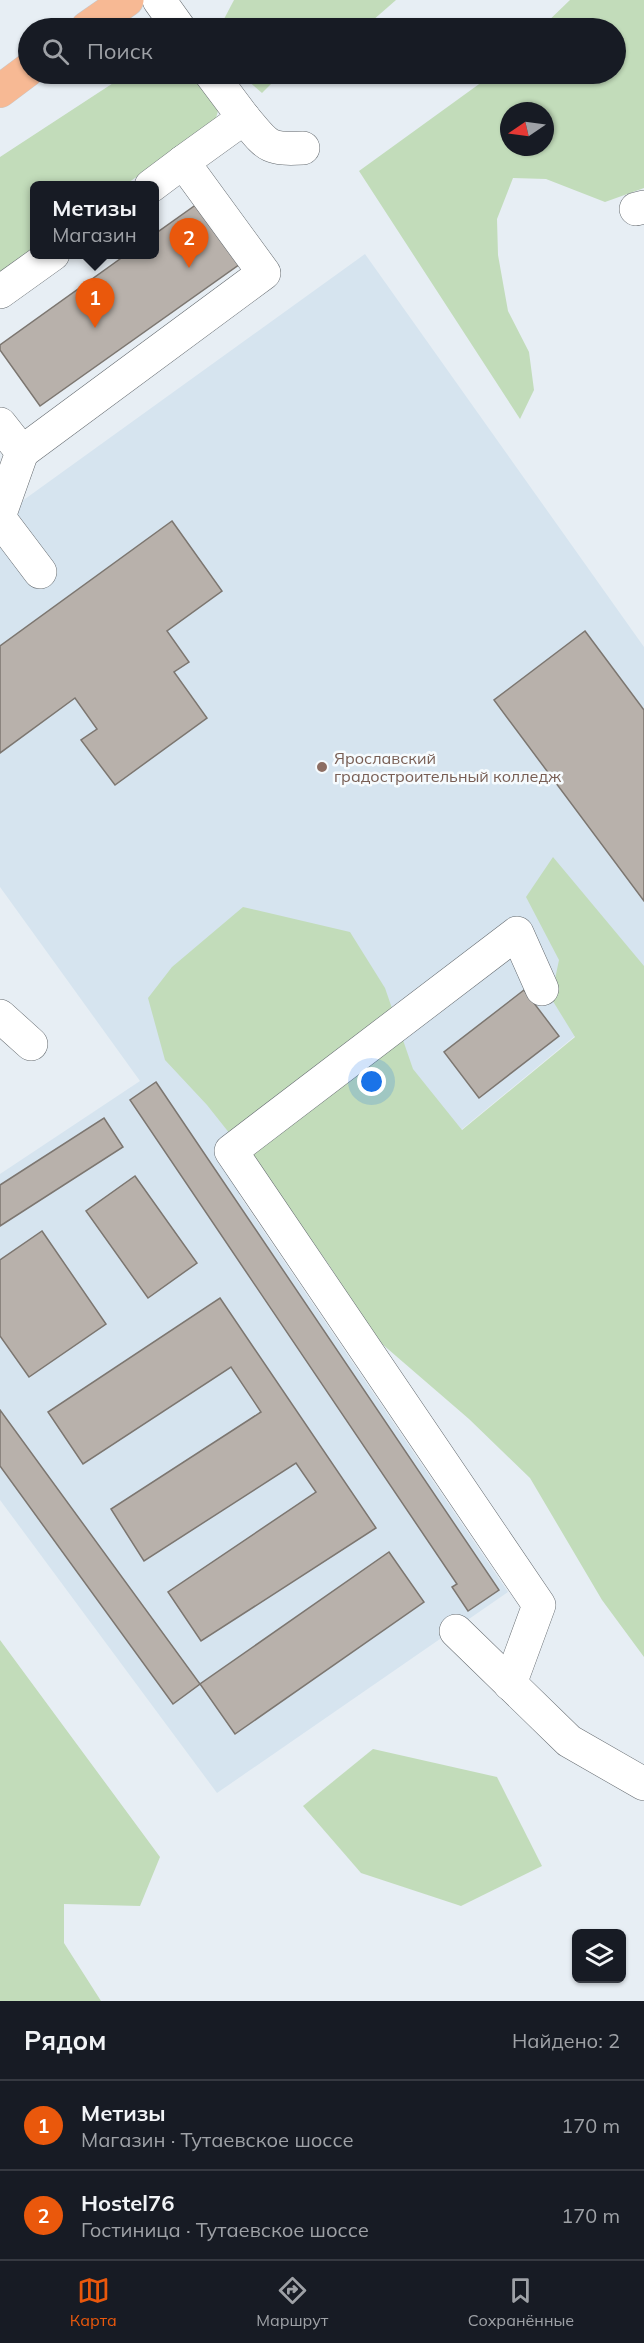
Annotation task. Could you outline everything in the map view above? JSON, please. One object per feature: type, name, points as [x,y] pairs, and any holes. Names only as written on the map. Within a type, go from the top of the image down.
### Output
[{"type":"main road","points":[[101,18],[127,0]]},
{"type":"main road","points":[[0,91],[18,78]]},
{"type":"lane","points":[[159,0],[172,18]]},
{"type":"lane","points":[[219,84],[268,146],[281,149],[303,148]]},
{"type":"lane","points":[[157,181],[244,118]]},
{"type":"lane","points":[[0,514],[22,452],[264,273],[183,162]]},
{"type":"lane","points":[[0,292],[47,259]]},
{"type":"lane","points":[[0,423],[22,452]]},
{"type":"lane","points":[[0,519],[40,572]]},
{"type":"lane","points":[[510,1684],[539,1605],[231,1151],[517,933],[542,989]]},
{"type":"lane","points":[[0,1016],[31,1044]]},
{"type":"lane","points":[[456,1631],[569,1742],[644,1784]]},
{"type":"shaded area","name":"Ярославский градостроительный колледж","points":[[365,254],[644,647],[644,979],[461,1130],[413,1070],[239,1195],[508,1592],[217,1793],[0,1500],[0,1174],[140,1081],[0,887],[0,517]]},
{"type":"green space","points":[[234,0],[396,0],[375,18],[225,18]]},
{"type":"green space","points":[[570,0],[644,0],[644,188],[605,202],[546,179],[513,178],[497,219],[498,255],[508,311],[529,352],[534,390],[520,419],[359,171],[479,84],[626,84],[626,18],[551,18]]},
{"type":"green space","points":[[112,84],[204,84],[219,107],[215,122],[131,181],[30,181],[30,253],[0,274],[0,157]]},
{"type":"green space","points":[[252,84],[271,84],[262,93]]},
{"type":"green space","points":[[553,857],[644,966],[644,1657],[602,1600],[530,1478],[469,1419],[374,1337],[329,1265],[287,1206],[207,1105],[165,1060],[148,998],[172,967],[243,907],[350,932],[385,988],[413,1069],[462,1130],[575,1037],[551,998],[559,960],[526,897]]},
{"type":"green space","points":[[0,1640],[160,1857],[140,1906],[64,1904],[64,1943],[101,2001],[0,2001]]},
{"type":"green space","points":[[373,1749],[497,1777],[542,1866],[461,1906],[361,1873],[303,1806]]},
{"type":"building","points":[[197,204],[240,264],[40,406],[0,350],[0,345],[120,259],[159,259],[159,231]]},
{"type":"building","points":[[172,521],[222,591],[167,631],[189,662],[174,672],[207,718],[115,785],[81,740],[97,729],[75,698],[0,753],[0,646]]},
{"type":"building","points":[[585,631],[644,710],[644,901],[494,700]]},
{"type":"building","points":[[524,990],[559,1036],[479,1098],[444,1052]]},
{"type":"building","points":[[156,1082],[499,1590],[468,1611],[452,1587],[457,1584],[130,1100]]},
{"type":"building","points":[[104,1118],[123,1147],[0,1226],[0,1185]]},
{"type":"building","points":[[135,1176],[197,1263],[148,1298],[86,1211]]},
{"type":"building","points":[[42,1231],[106,1324],[29,1377],[0,1336],[0,1260]]},
{"type":"building","points":[[220,1298],[376,1528],[201,1641],[168,1592],[316,1492],[296,1463],[144,1561],[111,1509],[261,1412],[231,1367],[83,1464],[48,1412]]},
{"type":"building","points":[[0,1410],[200,1684],[173,1704],[0,1466]]},
{"type":"building","points":[[389,1552],[424,1602],[235,1734],[200,1684]]},
{"type":"place","name":"Hostel76","points":[[189,268]]},
{"type":"place","name":"Метизы","points":[[95,328]]},
{"type":"place","name":"Ярославский градостроительный колледж","points":[[322,767]]}]
